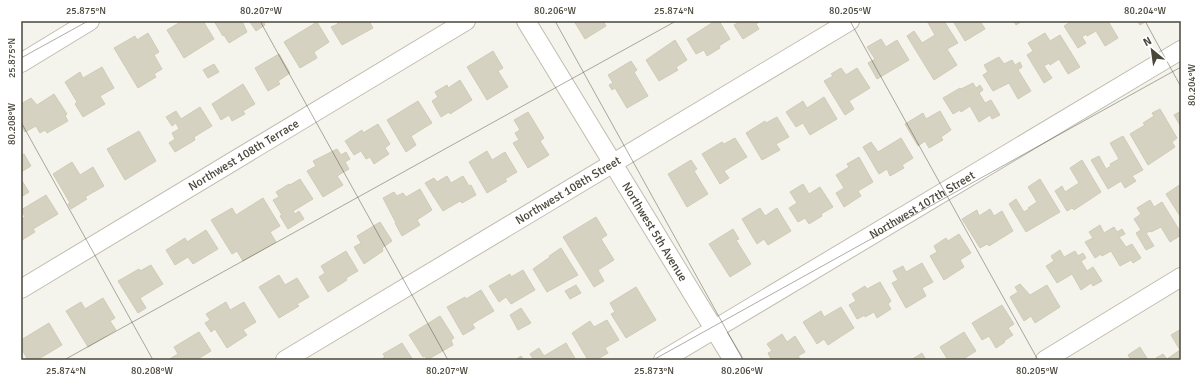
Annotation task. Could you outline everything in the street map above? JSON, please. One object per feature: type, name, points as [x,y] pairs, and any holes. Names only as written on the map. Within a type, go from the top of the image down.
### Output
[{"type":"street","points":[[21,63],[90,21]]},
{"type":"street","name":"Northwest 108th Terrace","points":[[21,289],[466,21]]},
{"type":"street","name":"Northwest 5th Avenue","points":[[526,21],[733,360]]},
{"type":"street","name":"Northwest 108th Street","points":[[285,360],[850,21]]},
{"type":"street","name":"Northwest 107th Street","points":[[663,360],[1181,50]]},
{"type":"street","points":[[1045,360],[1181,277]]},
{"type":"building","points":[[182,21],[203,21],[214,39],[184,58],[167,30]]},
{"type":"building","points":[[214,21],[242,21],[247,32],[229,43]]},
{"type":"building","points":[[263,21],[265,25],[256,31],[250,22]]},
{"type":"building","points":[[336,21],[369,21],[373,28],[342,45],[331,27],[338,24]]},
{"type":"building","points":[[574,21],[603,21],[606,26],[585,39]]},
{"type":"building","points":[[715,21],[719,21],[730,39],[719,46],[720,48],[707,56],[704,50],[696,54],[687,39]]},
{"type":"building","points":[[741,21],[760,21],[756,24],[759,29],[743,39],[734,25]]},
{"type":"building","points":[[927,21],[944,21],[958,43],[947,49],[957,65],[934,80],[907,36],[914,31],[922,43],[935,35]]},
{"type":"building","points":[[953,21],[980,21],[985,29],[965,41]]},
{"type":"building","points":[[1014,21],[1022,21],[1016,25]]},
{"type":"building","points":[[1072,21],[1108,21],[1118,38],[1105,46],[1096,31],[1082,37],[1086,43],[1078,48],[1064,26]]},
{"type":"building","points":[[1137,21],[1147,21],[1140,25]]},
{"type":"building","points":[[317,22],[329,42],[314,52],[317,58],[300,68],[284,42]]},
{"type":"building","points":[[148,33],[159,52],[154,55],[162,69],[154,74],[156,77],[138,88],[114,48],[135,36],[137,40]]},
{"type":"building","points":[[1045,33],[1050,41],[1060,35],[1080,67],[1068,74],[1059,59],[1050,65],[1049,63],[1044,66],[1052,78],[1044,83],[1027,55],[1033,51],[1028,43]]},
{"type":"building","points":[[881,39],[886,47],[897,40],[909,60],[877,79],[868,63],[875,59],[867,47]]},
{"type":"building","points":[[675,40],[687,60],[676,67],[678,70],[659,81],[646,60]]},
{"type":"building","points":[[493,51],[503,68],[498,71],[508,87],[487,100],[467,67]]},
{"type":"building","points":[[279,54],[290,73],[278,81],[280,84],[268,91],[255,68]]},
{"type":"building","points":[[999,57],[1004,64],[1012,60],[1015,65],[1020,62],[1022,67],[1018,70],[1031,91],[1018,99],[1009,83],[993,91],[983,75],[988,72],[984,65]]},
{"type":"building","points":[[631,61],[637,70],[634,72],[648,96],[627,108],[615,88],[612,90],[609,85],[613,83],[608,75]]},
{"type":"building","points":[[214,64],[219,72],[208,78],[203,70]]},
{"type":"building","points":[[102,67],[114,88],[100,96],[105,104],[83,117],[75,104],[77,102],[65,82],[80,72],[83,78]]},
{"type":"building","points":[[841,68],[846,75],[857,68],[870,88],[849,101],[854,109],[845,115],[824,81],[833,76],[831,74]]},
{"type":"building","points":[[460,80],[472,100],[450,114],[449,112],[441,117],[432,101],[438,97],[435,92],[447,85],[448,88]]},
{"type":"building","points":[[973,83],[976,88],[980,85],[983,90],[979,93],[985,103],[991,100],[1000,115],[992,119],[990,115],[979,122],[970,106],[961,112],[960,110],[953,114],[943,98],[960,88],[961,89]]},
{"type":"building","points":[[243,84],[255,104],[243,111],[245,114],[232,121],[229,115],[221,120],[212,104]]},
{"type":"building","points":[[54,94],[67,114],[65,116],[68,121],[47,133],[45,130],[40,133],[36,126],[25,132],[21,125],[21,104],[31,98],[37,105]]},
{"type":"building","points":[[824,97],[837,119],[810,135],[803,123],[796,127],[786,112],[803,101],[807,108]]},
{"type":"building","points":[[418,101],[432,123],[411,136],[416,145],[406,152],[387,120]]},
{"type":"building","points":[[200,107],[212,126],[194,137],[195,140],[175,152],[169,143],[175,139],[172,133],[179,129],[176,123],[172,126],[166,117],[176,111],[181,119]]},
{"type":"building","points":[[1160,109],[1177,138],[1172,142],[1175,147],[1148,165],[1130,134],[1145,125],[1143,123],[1154,116],[1152,113]]},
{"type":"building","points":[[940,111],[951,130],[941,137],[943,140],[929,148],[925,141],[918,146],[905,124],[923,113],[926,119]]},
{"type":"building","points":[[1181,111],[1181,127],[1174,115]]},
{"type":"building","points":[[528,112],[544,138],[540,141],[549,155],[528,168],[513,143],[519,140],[515,133],[520,130],[514,120]]},
{"type":"building","points":[[777,117],[789,137],[776,144],[780,150],[762,160],[746,133],[765,121],[766,123]]},
{"type":"building","points":[[378,124],[390,144],[385,148],[389,154],[374,164],[370,157],[366,159],[361,151],[354,155],[345,141],[362,130],[363,133]]},
{"type":"building","points":[[139,131],[156,161],[125,180],[107,149]]},
{"type":"building","points":[[1123,136],[1143,170],[1132,176],[1136,181],[1125,188],[1121,181],[1108,189],[1091,160],[1099,156],[1106,169],[1111,166],[1110,164],[1119,159],[1110,143]]},
{"type":"building","points":[[735,138],[747,157],[724,171],[729,178],[720,184],[702,154],[722,142],[724,144]]},
{"type":"building","points":[[901,138],[913,158],[902,165],[904,168],[890,176],[887,169],[879,174],[863,147],[871,142],[878,152]]},
{"type":"building","points":[[337,149],[341,155],[346,152],[350,159],[345,162],[349,169],[337,176],[343,185],[323,197],[307,171],[316,166],[313,161]]},
{"type":"building","points":[[487,151],[492,160],[505,152],[517,172],[505,179],[507,181],[487,193],[469,162]]},
{"type":"building","points":[[24,154],[31,166],[21,172],[21,156]]},
{"type":"building","points":[[859,157],[873,182],[858,191],[861,196],[844,207],[836,193],[844,188],[836,175],[849,167],[847,164]]},
{"type":"building","points":[[691,160],[697,169],[694,171],[708,194],[687,207],[668,174]]},
{"type":"building","points":[[1082,160],[1101,192],[1074,210],[1072,208],[1067,211],[1055,191],[1062,186],[1065,192],[1079,183],[1070,168]]},
{"type":"building","points":[[72,162],[80,175],[93,167],[104,186],[85,197],[87,199],[71,209],[68,204],[70,203],[53,174]]},
{"type":"building","points":[[447,176],[451,183],[463,176],[469,186],[471,185],[476,195],[462,203],[460,201],[443,211],[425,183],[434,178],[437,182]]},
{"type":"building","points":[[300,179],[313,199],[293,211],[295,214],[299,211],[304,219],[288,229],[273,200],[279,197],[276,192]]},
{"type":"building","points":[[1040,179],[1060,212],[1026,232],[1009,204],[1016,199],[1024,212],[1029,209],[1028,208],[1037,202],[1028,187]]},
{"type":"building","points":[[21,181],[29,192],[21,197]]},
{"type":"building","points":[[803,184],[809,194],[820,187],[833,207],[821,214],[822,216],[809,224],[805,218],[798,222],[789,208],[797,203],[790,192]]},
{"type":"building","points":[[1181,184],[1181,216],[1180,216],[1166,194]]},
{"type":"building","points":[[420,189],[432,210],[417,220],[420,225],[402,236],[383,198],[394,192],[397,196],[403,193],[406,197]]},
{"type":"building","points":[[46,195],[58,214],[33,229],[35,232],[22,240],[21,219],[25,217],[21,210]]},
{"type":"building","points":[[263,198],[280,226],[270,232],[276,242],[243,261],[237,251],[232,254],[211,220],[232,208],[236,215]]},
{"type":"building","points":[[1150,200],[1154,207],[1162,202],[1181,235],[1170,242],[1161,227],[1151,232],[1150,231],[1146,233],[1154,246],[1146,250],[1136,233],[1141,230],[1134,219],[1141,214],[1137,208]]},
{"type":"building","points":[[760,208],[765,216],[777,208],[791,231],[768,245],[764,239],[757,244],[742,219]]},
{"type":"building","points":[[990,209],[994,216],[1002,211],[1013,231],[989,246],[987,244],[980,248],[962,219],[977,210],[979,216]]},
{"type":"building","points":[[596,217],[607,235],[601,239],[614,260],[598,270],[604,281],[594,287],[563,237]]},
{"type":"building","points":[[380,222],[392,241],[382,248],[383,251],[364,264],[354,247],[361,243],[357,236]]},
{"type":"building","points":[[1100,225],[1104,233],[1114,227],[1117,232],[1122,229],[1125,234],[1119,237],[1126,247],[1132,244],[1141,258],[1133,263],[1131,260],[1120,266],[1111,251],[1102,256],[1101,254],[1095,258],[1085,242],[1093,238],[1089,232]]},
{"type":"building","points":[[733,229],[739,239],[736,240],[751,264],[730,277],[709,244]]},
{"type":"building","points":[[206,230],[218,249],[193,264],[188,257],[175,265],[166,250],[185,238],[187,242]]},
{"type":"building","points":[[959,234],[971,253],[960,260],[964,267],[944,280],[930,256],[937,252],[934,246],[946,238],[948,241]]},
{"type":"building","points":[[561,248],[578,275],[547,292],[533,269]]},
{"type":"building","points":[[1060,250],[1064,257],[1075,251],[1078,256],[1083,253],[1086,258],[1081,261],[1087,271],[1093,267],[1102,281],[1093,286],[1091,283],[1081,290],[1072,274],[1057,283],[1046,266],[1054,261],[1051,256]]},
{"type":"building","points":[[346,251],[358,271],[328,292],[319,277],[325,273],[321,266]]},
{"type":"building","points":[[922,263],[933,282],[922,288],[926,296],[906,308],[892,283],[898,280],[893,271],[903,266],[906,272]]},
{"type":"building","points":[[151,265],[163,284],[140,298],[146,308],[138,313],[118,281],[139,269],[140,271]]},
{"type":"building","points":[[523,270],[535,290],[511,304],[506,297],[499,302],[489,286],[510,274],[511,277]]},
{"type":"building","points":[[279,275],[285,285],[297,278],[309,297],[297,304],[299,306],[279,318],[259,287]]},
{"type":"building","points":[[880,282],[891,301],[888,304],[891,309],[877,318],[874,312],[857,319],[849,305],[856,301],[852,294],[865,286],[867,289]]},
{"type":"building","points":[[1020,284],[1030,295],[1047,285],[1060,307],[1035,323],[1031,316],[1024,321],[1010,297],[1018,292],[1015,287]]},
{"type":"building","points":[[576,285],[581,293],[570,299],[565,291]]},
{"type":"building","points":[[636,287],[656,320],[626,338],[611,314],[615,312],[610,303]]},
{"type":"building","points":[[481,290],[494,311],[472,324],[475,328],[463,335],[447,307],[465,297],[466,299]]},
{"type":"building","points":[[103,298],[115,318],[110,321],[116,330],[88,347],[66,311],[81,302],[85,309]]},
{"type":"building","points":[[226,302],[230,310],[244,302],[256,322],[243,330],[247,335],[227,348],[215,329],[211,332],[205,323],[210,320],[206,314]]},
{"type":"building","points":[[1002,305],[1014,324],[1008,328],[1013,335],[996,348],[989,336],[982,340],[972,323]]},
{"type":"building","points":[[841,307],[854,328],[828,345],[824,339],[817,344],[803,322],[821,311],[824,317]]},
{"type":"building","points":[[521,308],[531,323],[518,330],[510,315]]},
{"type":"building","points":[[440,316],[454,338],[451,340],[453,345],[427,360],[425,356],[423,357],[409,335]]},
{"type":"building","points":[[607,320],[619,340],[605,348],[608,353],[596,360],[588,360],[572,333],[590,321],[594,327]]},
{"type":"building","points":[[49,323],[62,345],[37,360],[28,360],[21,348],[21,340]]},
{"type":"building","points":[[1181,329],[1181,360],[1157,360],[1156,358],[1163,354],[1167,359],[1180,350],[1171,335]]},
{"type":"building","points":[[199,332],[211,351],[196,360],[168,360],[178,354],[174,347]]},
{"type":"building","points":[[964,332],[976,351],[965,358],[966,360],[948,360],[940,347]]},
{"type":"building","points":[[782,334],[787,342],[795,336],[805,352],[798,356],[801,360],[771,359],[768,353],[772,351],[767,344]]},
{"type":"building","points":[[402,343],[413,360],[380,360],[385,357],[383,354]]},
{"type":"building","points":[[566,343],[576,360],[534,360],[530,354],[539,348],[544,356]]},
{"type":"building","points":[[1140,347],[1148,360],[1131,360],[1128,355]]},
{"type":"building","points":[[922,353],[926,360],[911,360]]},
{"type":"building","points":[[521,356],[524,360],[515,360]]}]
